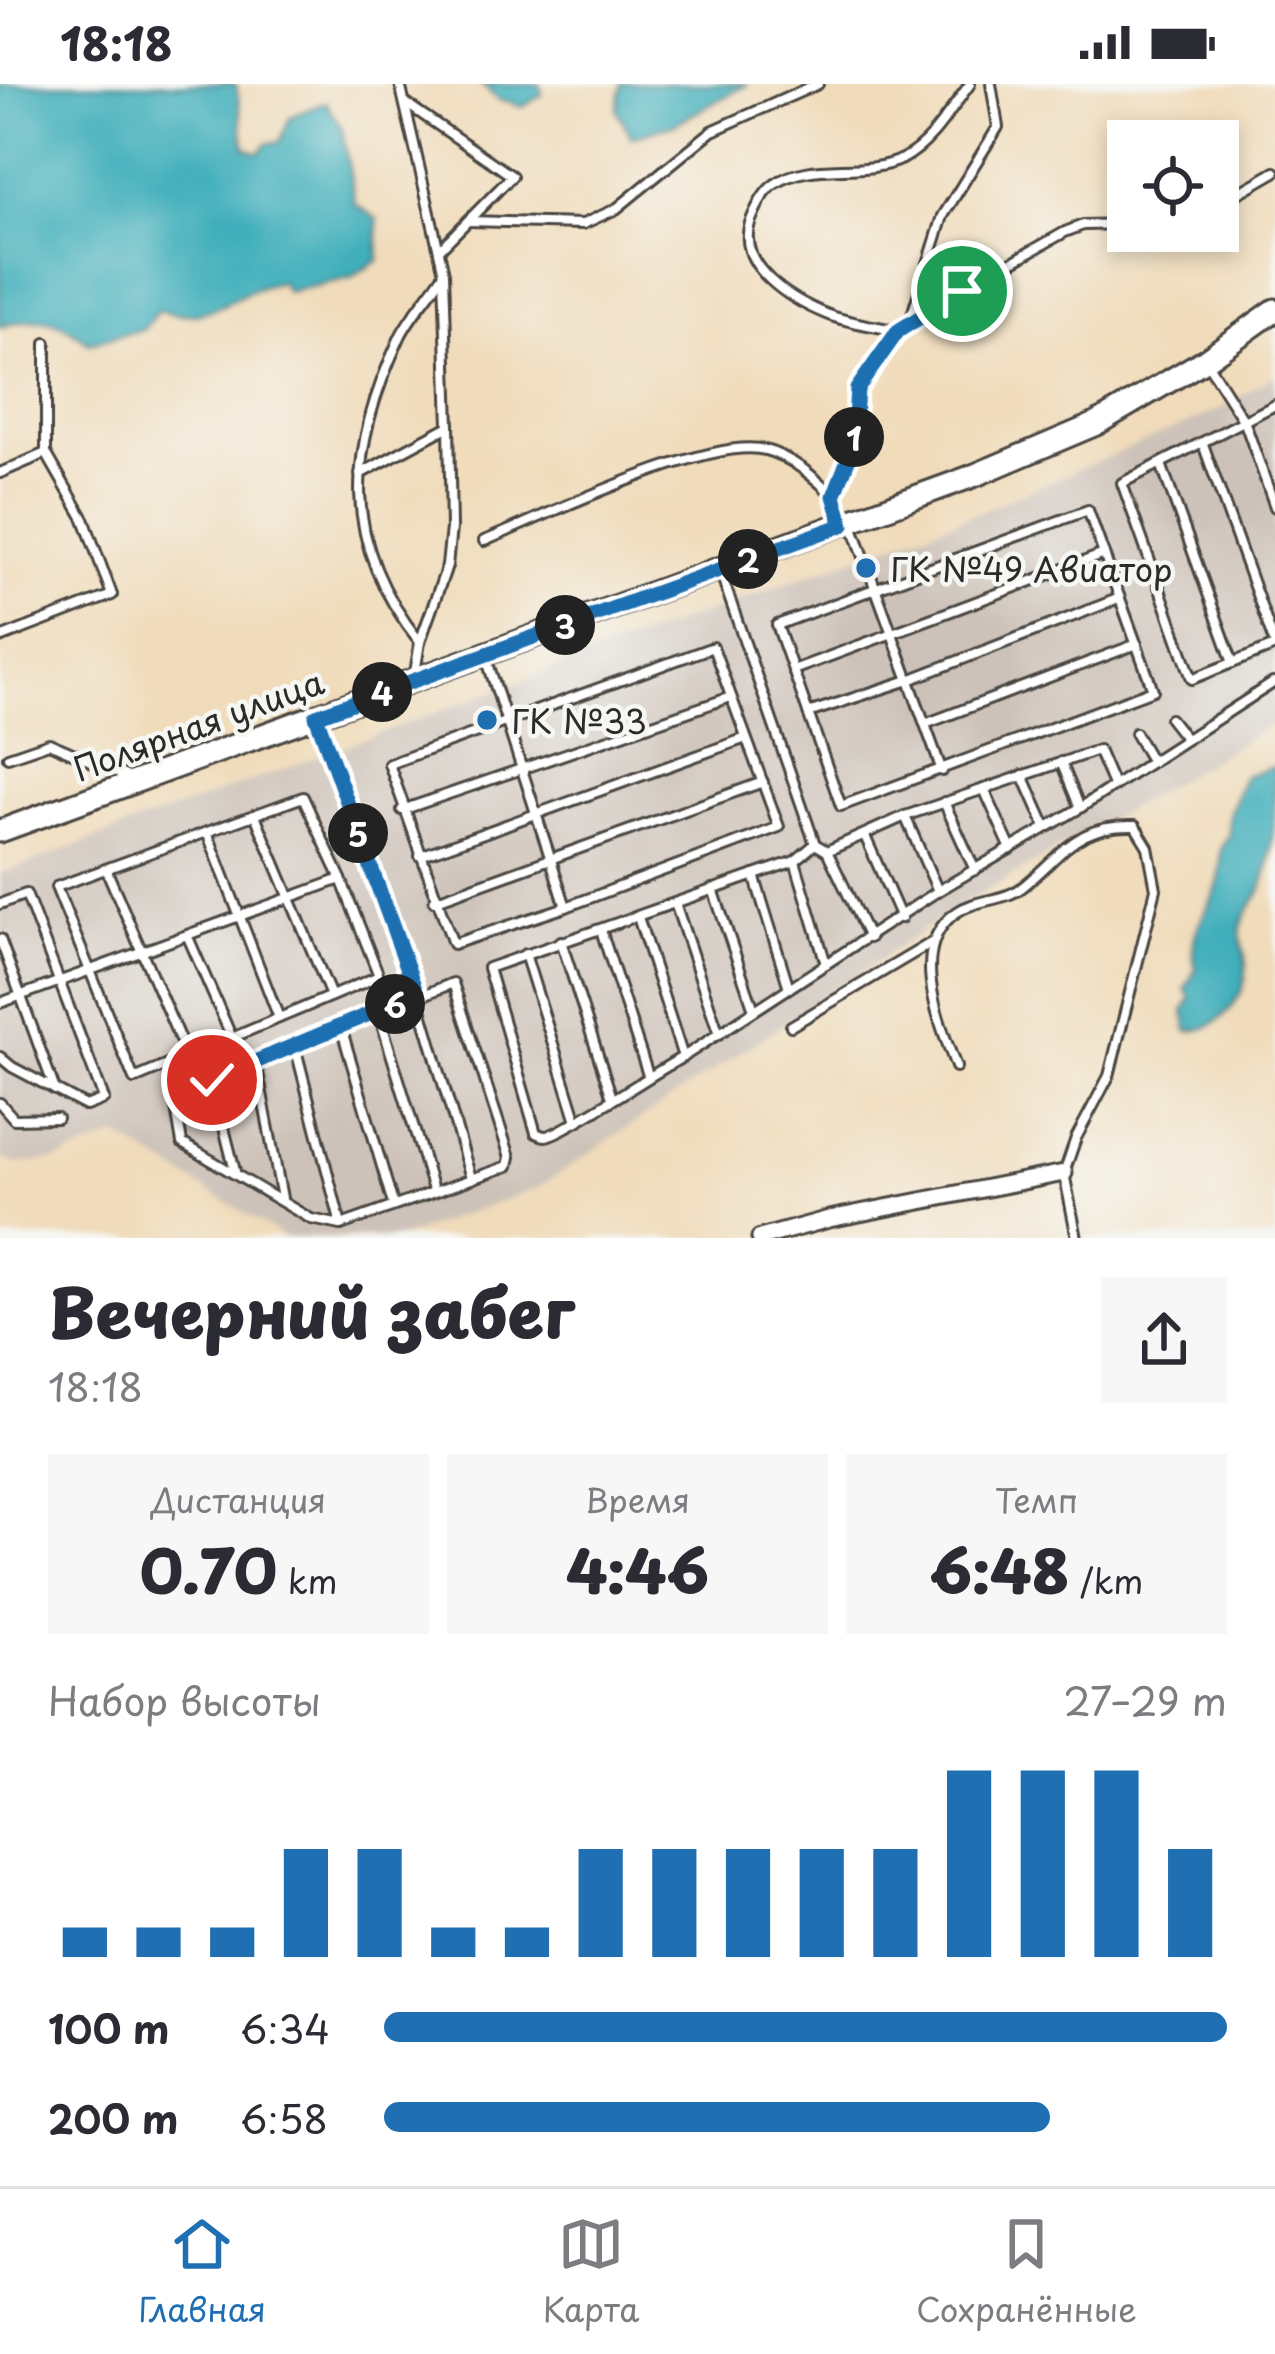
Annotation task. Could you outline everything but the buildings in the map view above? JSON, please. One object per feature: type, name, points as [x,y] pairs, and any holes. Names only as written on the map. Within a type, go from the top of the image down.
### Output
[{"type":"main road","name":"Полярная улица","points":[[0,831],[847,523],[1096,424],[1205,360],[1275,310]]},
{"type":"street","points":[[760,1238],[829,1219],[1064,1173]]},
{"type":"lane","points":[[400,84],[444,273],[449,426],[447,566],[420,641],[414,680]]},
{"type":"lane","points":[[468,221],[583,224],[616,209],[712,131],[818,84]]},
{"type":"lane","points":[[898,331],[829,316],[797,299],[751,257],[748,228],[776,183],[808,173],[878,166],[904,158],[929,136],[970,84]]},
{"type":"lane","points":[[910,322],[943,216],[998,127],[991,84]]},
{"type":"lane","points":[[407,104],[512,176],[439,250]]},
{"type":"lane","points":[[1239,193],[1275,172]]},
{"type":"lane","points":[[834,496],[853,447],[857,389],[898,331],[1065,232],[1107,224]]},
{"type":"lane","points":[[420,641],[398,615],[374,562],[358,510],[358,474],[365,436],[401,334],[444,273]]},
{"type":"lane","points":[[0,638],[112,595],[84,519],[46,453],[46,343]]},
{"type":"lane","points":[[1205,360],[1245,423],[1275,507]]},
{"type":"lane","points":[[1203,444],[1275,645],[1192,680],[1122,483],[1275,405]]},
{"type":"lane","points":[[358,474],[449,426]]},
{"type":"lane","points":[[484,541],[691,458],[766,450],[788,460],[834,496],[878,588],[941,771]]},
{"type":"lane","points":[[0,472],[46,453]]},
{"type":"lane","points":[[1161,464],[1233,663]]},
{"type":"lane","points":[[1088,510],[1153,690],[841,806],[777,625],[878,588],[1088,510]]},
{"type":"lane","points":[[793,670],[1104,554]]},
{"type":"lane","points":[[719,569],[815,844],[827,851],[869,938]]},
{"type":"lane","points":[[808,713],[909,680],[1120,598]]},
{"type":"lane","points":[[925,724],[1136,644]]},
{"type":"lane","points":[[712,646],[779,827],[453,944],[389,764],[504,722],[712,646]]},
{"type":"lane","points":[[485,655],[566,907]]},
{"type":"lane","points":[[815,844],[795,861],[488,968],[536,1133],[549,1136],[682,1058],[938,891],[1080,808],[1273,683]]},
{"type":"lane","points":[[402,810],[731,697]]},
{"type":"lane","points":[[316,716],[417,994],[471,1178]]},
{"type":"lane","points":[[1170,719],[1185,738]]},
{"type":"lane","points":[[1135,733],[1152,762]]},
{"type":"lane","points":[[420,856],[746,738]]},
{"type":"lane","points":[[8,757],[49,743],[141,782]]},
{"type":"lane","points":[[827,851],[905,816],[1098,750],[1113,785]]},
{"type":"lane","points":[[1061,762],[1080,808]]},
{"type":"lane","points":[[1023,775],[1046,826]]},
{"type":"lane","points":[[434,901],[763,782]]},
{"type":"lane","points":[[984,789],[1011,849]]},
{"type":"lane","points":[[303,797],[379,976],[134,1078],[56,887],[207,832],[303,797]]},
{"type":"lane","points":[[944,802],[975,870]]},
{"type":"lane","points":[[255,814],[331,996]]},
{"type":"lane","points":[[905,816],[938,891]]},
{"type":"lane","points":[[956,1067],[937,1014],[930,969],[933,943],[943,924],[959,910],[1011,895],[1076,838],[1108,825],[1135,826],[1148,847],[1156,890],[1109,1076],[1076,1138],[1064,1173],[1077,1238]]},
{"type":"lane","points":[[207,832],[279,1018]]},
{"type":"lane","points":[[865,836],[902,918]]},
{"type":"lane","points":[[795,861],[826,964]]},
{"type":"lane","points":[[106,869],[187,1056]]},
{"type":"lane","points":[[754,875],[789,988]]},
{"type":"lane","points":[[0,1003],[341,879]]},
{"type":"lane","points":[[713,889],[754,1010]]},
{"type":"lane","points":[[0,904],[26,894],[104,1100],[86,1106],[0,1057]]},
{"type":"lane","points":[[674,903],[719,1034]]},
{"type":"lane","points":[[638,916],[682,1058]]},
{"type":"lane","points":[[601,930],[648,1075]]},
{"type":"lane","points":[[188,937],[232,1037]]},
{"type":"lane","points":[[0,939],[55,1090]]},
{"type":"lane","points":[[561,941],[611,1098]]},
{"type":"lane","points":[[791,1026],[933,943]]},
{"type":"lane","points":[[525,954],[578,1121]]},
{"type":"lane","points":[[453,983],[510,1157],[508,1166],[341,1225],[311,1219],[182,1143],[175,1096],[378,1011],[453,983]]},
{"type":"lane","points":[[378,1011],[433,1190]]},
{"type":"lane","points":[[341,1027],[393,1204]]},
{"type":"lane","points":[[295,1046],[341,1225]]},
{"type":"lane","points":[[256,1062],[282,1199]]},
{"type":"lane","points":[[212,1080],[236,1172]]},
{"type":"lane","points":[[0,1103],[14,1119],[57,1118]]},
{"type":"shaded area","points":[[1275,375],[1275,723],[957,908],[537,1188],[400,1238],[285,1238],[118,1136],[56,1160],[18,1164],[0,1158],[0,874],[976,513],[1221,409]]},
{"type":"water","points":[[0,84],[233,84],[245,148],[259,153],[267,143],[280,142],[290,117],[326,102],[342,128],[355,204],[377,219],[379,260],[350,278],[287,292],[281,282],[209,311],[178,314],[158,310],[144,329],[89,343],[48,320],[0,327]]},
{"type":"water","points":[[481,84],[540,84],[542,95],[523,107],[498,100]]},
{"type":"water","points":[[622,84],[748,84],[673,125],[631,137],[617,110]]},
{"type":"water","points":[[1275,766],[1270,859],[1260,892],[1241,927],[1245,979],[1236,1001],[1220,1019],[1188,1031],[1184,1011],[1191,998],[1185,989],[1196,969],[1194,941],[1217,887],[1229,815],[1244,776]]},
{"type":"place","name":"ГК №49 Авиатор","points":[[866,568]]},
{"type":"place","name":"ГК №33","points":[[487,720]]},
{"type":"route","points":[[212,1080],[417,994],[316,716],[843,525],[834,496],[853,447],[857,389],[898,331],[962,291]]}]
